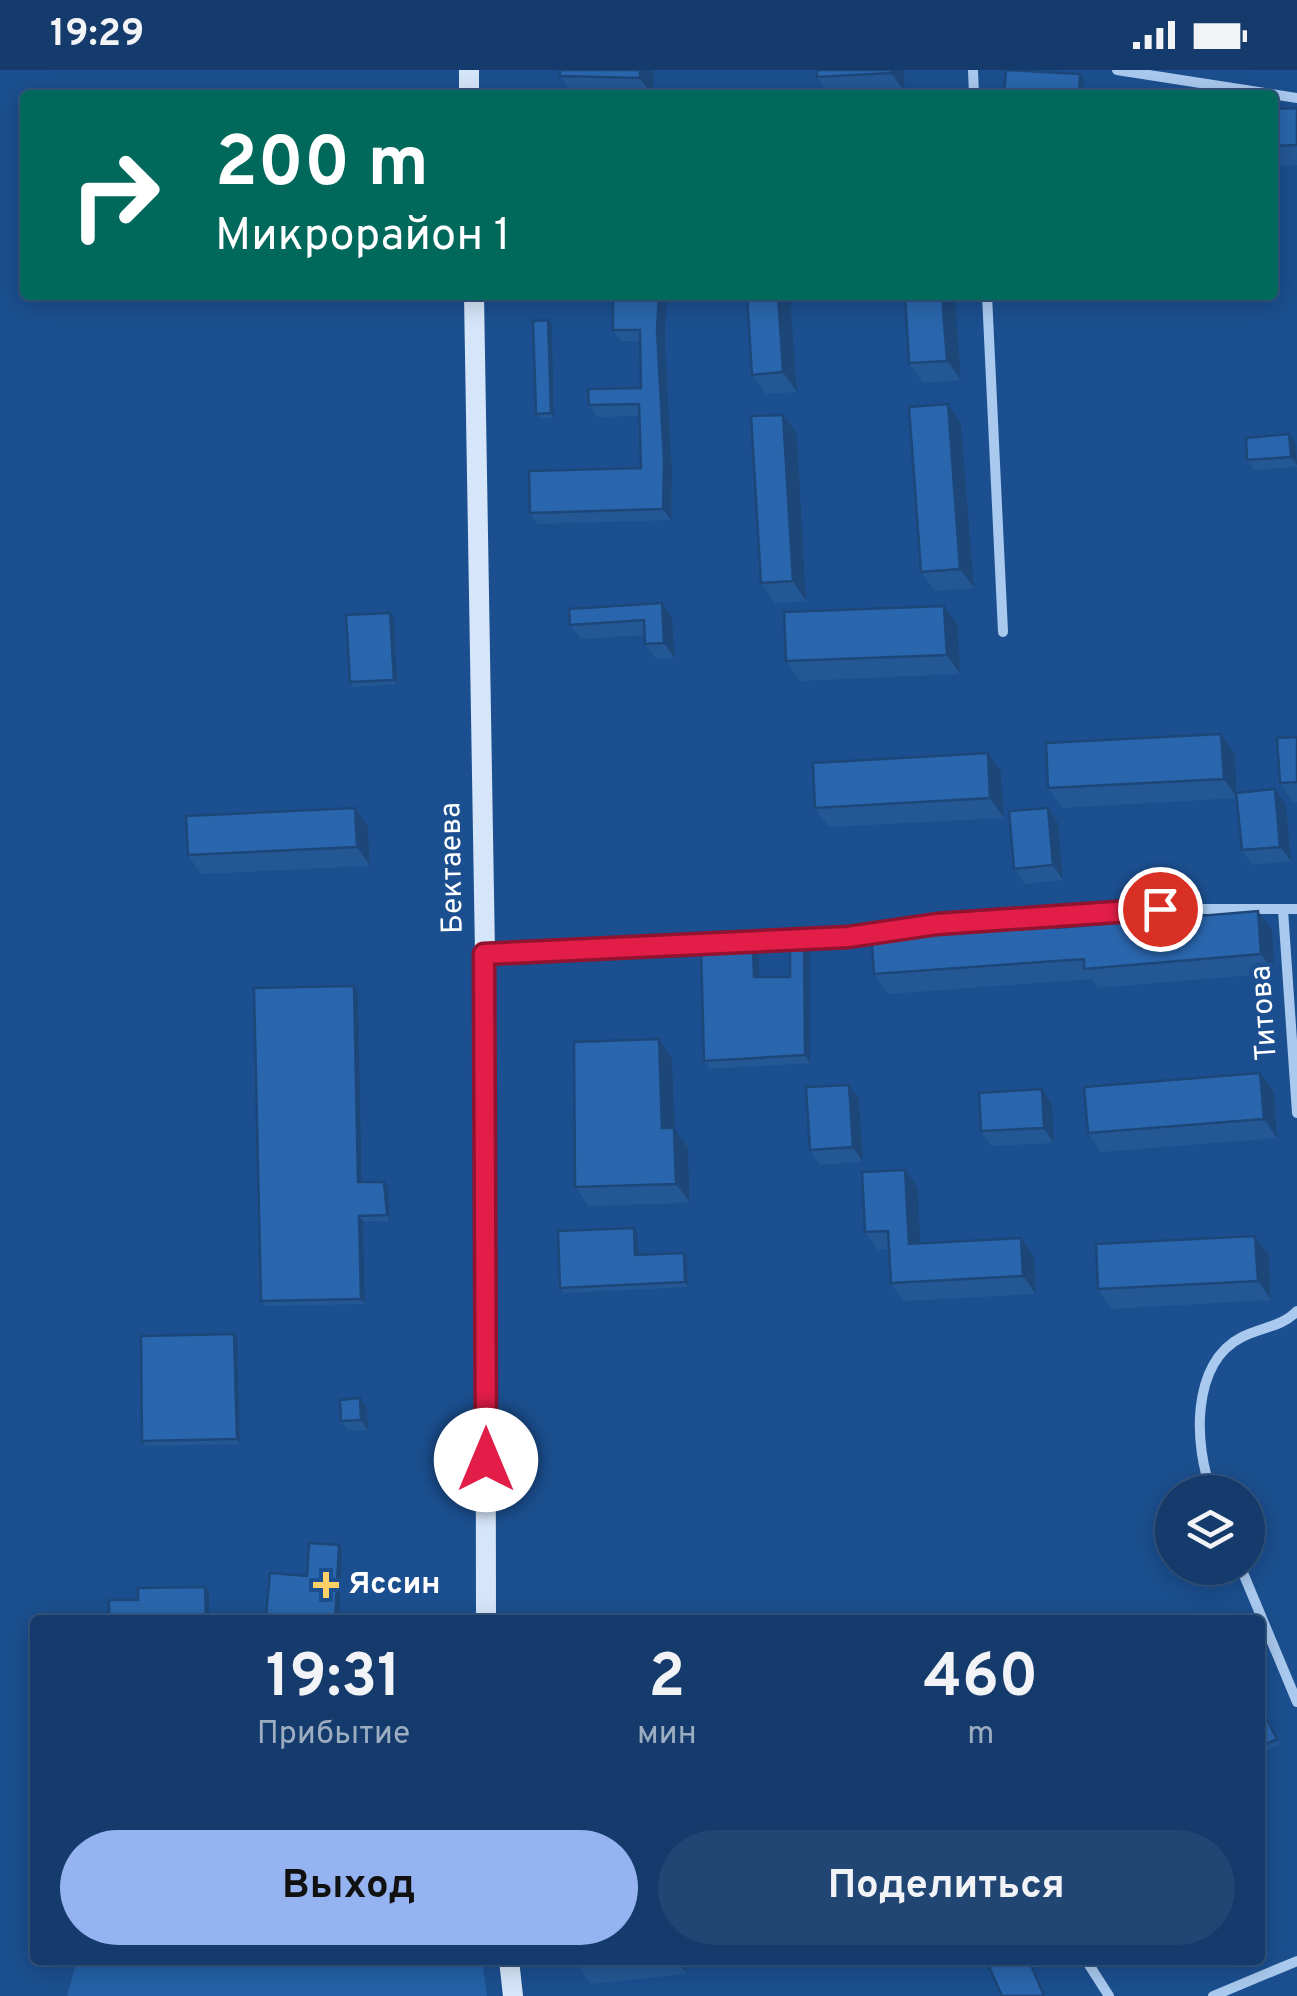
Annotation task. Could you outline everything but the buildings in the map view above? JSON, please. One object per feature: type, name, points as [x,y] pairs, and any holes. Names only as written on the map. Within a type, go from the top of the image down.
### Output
[{"type":"street","points":[[1118,70],[1251,90]]},
{"type":"street","name":"Бектаева","points":[[474,300],[484,954],[486,1615]]},
{"type":"street","points":[[987,300],[1003,632]]},
{"type":"street","points":[[484,954],[848,937],[937,924],[1160,909],[1297,909]]},
{"type":"street","name":"Титова","points":[[1283,910],[1297,1113]]},
{"type":"street","points":[[1207,1475],[1199,1446],[1203,1395],[1214,1362],[1238,1338],[1287,1321],[1297,1310]]},
{"type":"street","points":[[1247,1585],[1260,1615]]},
{"type":"street","points":[[1265,1627],[1297,1702]]},
{"type":"street","points":[[1213,1996],[1297,1961]]},
{"type":"street","points":[[510,1965],[513,1996]]},
{"type":"street","points":[[1089,1965],[1109,1996]]},
{"type":"shaded area","points":[[76,1965],[483,1965],[487,1996],[67,1996]]},
{"type":"place","name":"Яссин","points":[[326,1585]]},
{"type":"route","points":[[486,1460],[484,954],[848,937],[937,924],[1160,909]]}]
